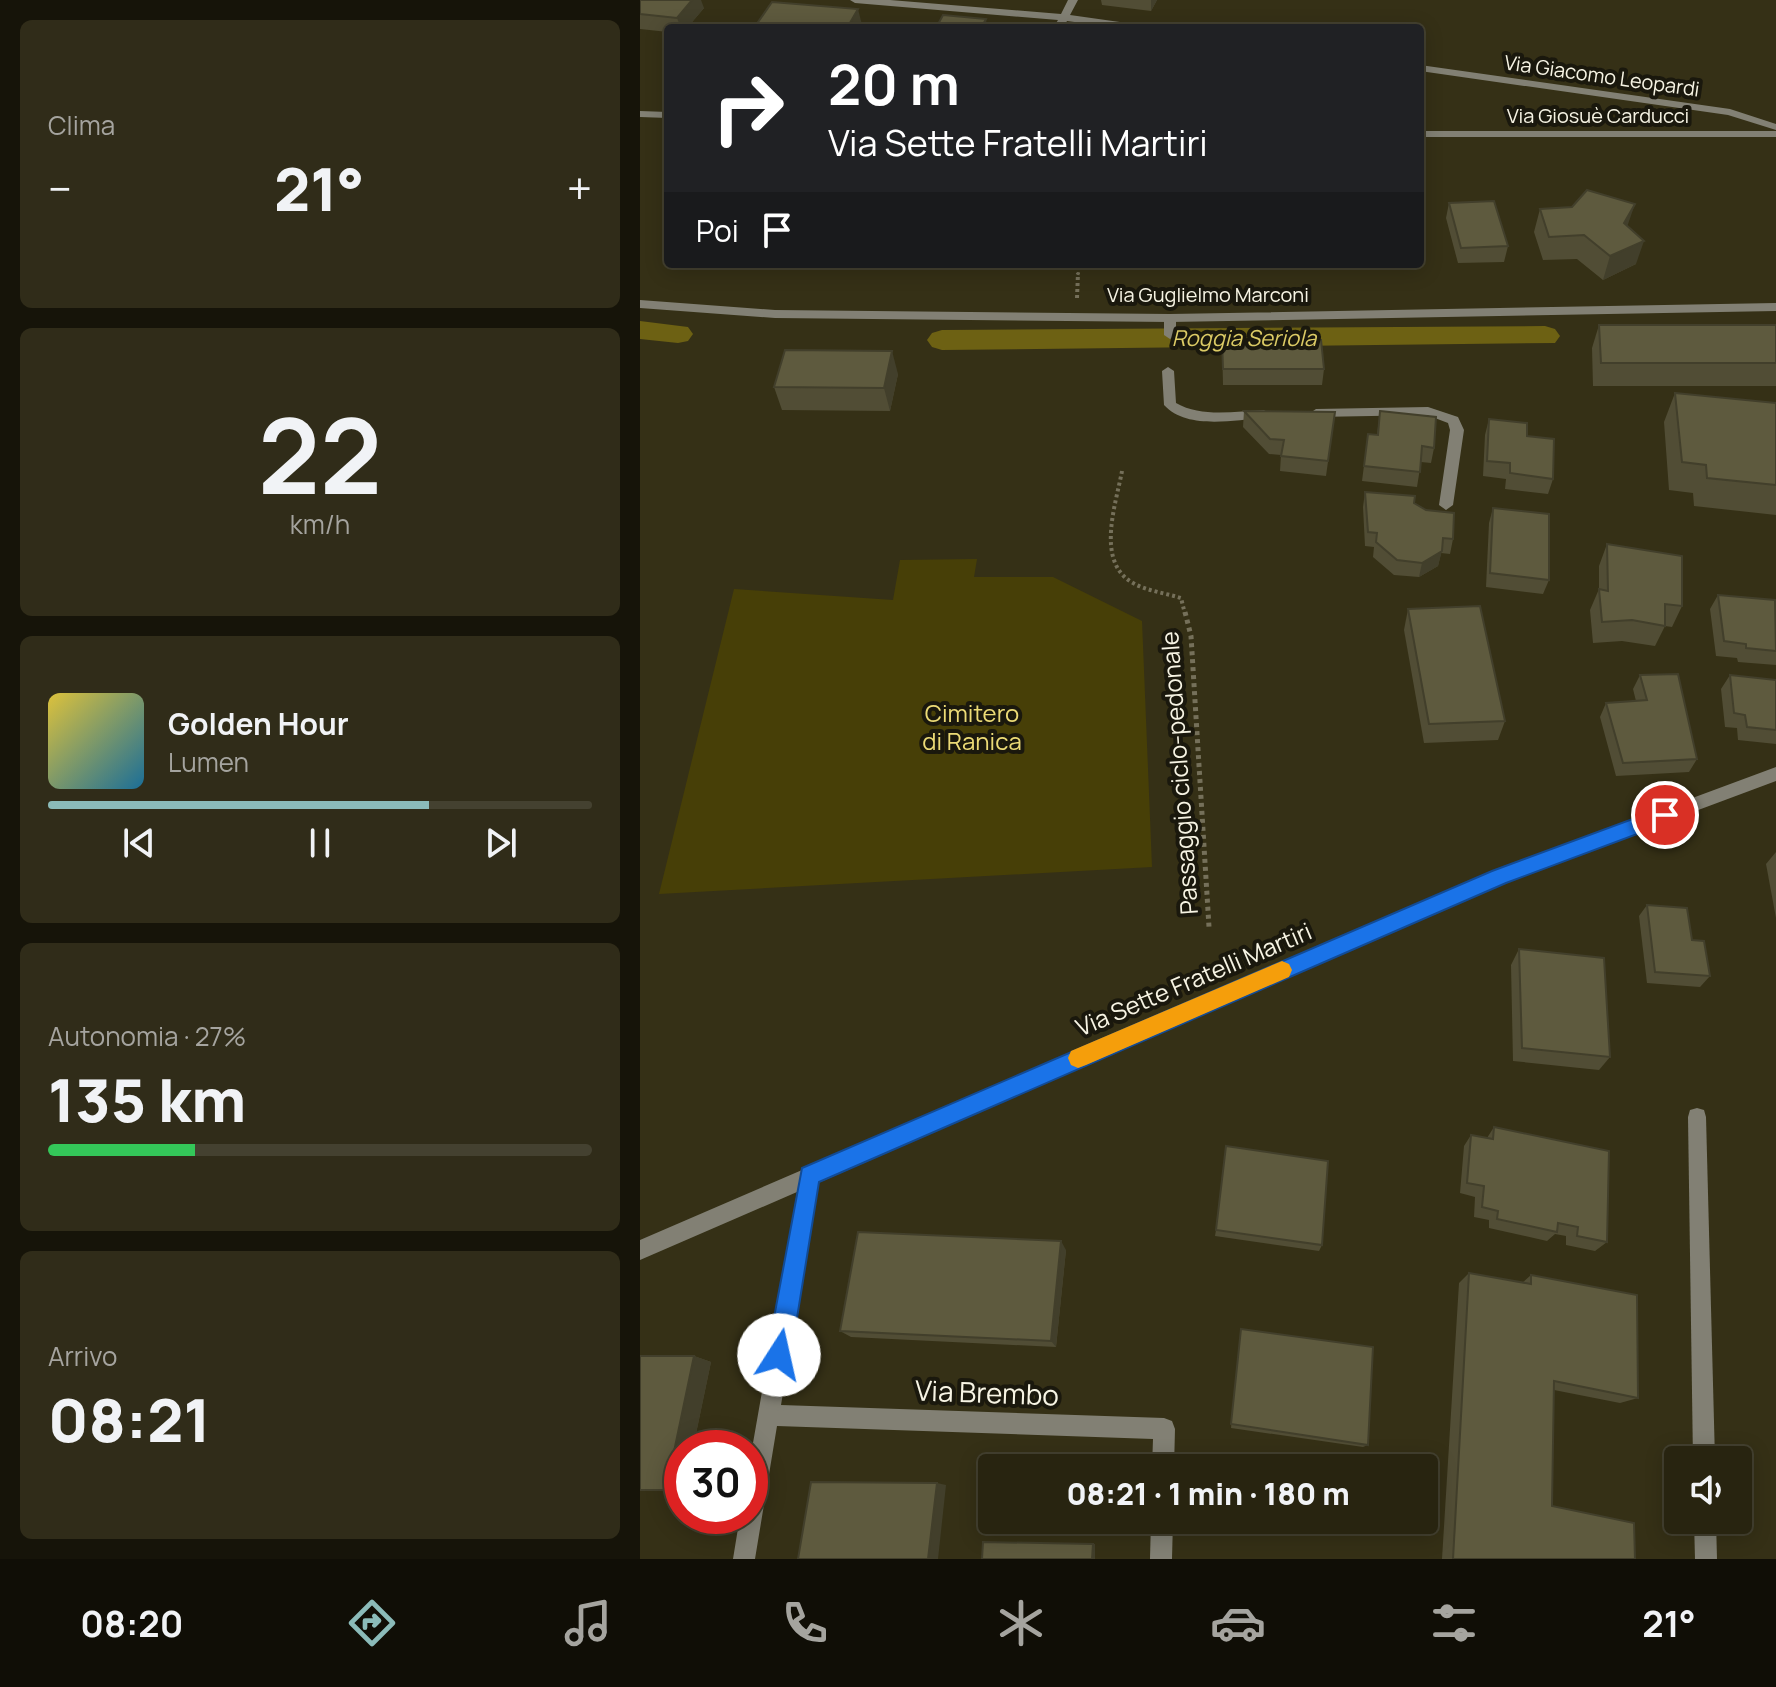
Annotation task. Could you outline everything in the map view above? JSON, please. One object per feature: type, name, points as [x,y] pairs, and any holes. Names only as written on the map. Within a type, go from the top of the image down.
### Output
[{"type":"street","points":[[855,0],[1064,17],[1113,24]]},
{"type":"street","points":[[1060,24],[1073,0]]},
{"type":"street","name":"Via Giacomo Leopardi","points":[[1424,69],[1730,112],[1776,127]]},
{"type":"street","points":[[640,114],[664,115]]},
{"type":"street","name":"Via Giosuè Carducci","points":[[1424,134],[1776,134]]},
{"type":"street","name":"Via Guglielmo Marconi","points":[[640,304],[775,314],[1170,318],[1776,307]]},
{"type":"street","points":[[1170,318],[1170,335]]},
{"type":"street","points":[[1168,371],[1170,405],[1175,409],[1192,414],[1281,414]]},
{"type":"street","points":[[1295,414],[1428,411],[1453,420],[1457,430],[1446,505]]},
{"type":"street","name":"Via Sette Fratelli Martiri","points":[[640,1250],[1499,877],[1776,774]]},
{"type":"street","points":[[1697,1117],[1704,1446]]},
{"type":"street","points":[[744,1559],[809,1176]]},
{"type":"street","name":"Via Brembo","points":[[769,1415],[1164,1429],[1163,1454]]},
{"type":"street","points":[[1161,1559],[1162,1534]]},
{"type":"street","points":[[1705,1534],[1706,1559]]},
{"type":"path","points":[[1075,315],[1079,268]]},
{"type":"path","name":"Passaggio ciclo-pedonale","points":[[1122,471],[1110,550],[1114,567],[1129,581],[1181,598],[1191,636],[1209,927]]},
{"type":"green space","name":"Cimitero di Ranica","points":[[977,559],[974,577],[1053,577],[1142,621],[1152,867],[659,894],[734,589],[893,600],[900,560]]},
{"type":"building","points":[[640,0],[692,0],[677,18],[640,14]]},
{"type":"building","points":[[772,2],[858,9],[849,24],[757,24]]},
{"type":"building","points":[[943,15],[986,19],[983,24],[938,24]]},
{"type":"building","points":[[1587,190],[1635,204],[1624,223],[1644,241],[1610,256],[1584,235],[1549,237],[1540,209],[1572,207]]},
{"type":"building","points":[[1494,201],[1508,246],[1461,248],[1449,203]]},
{"type":"building","points":[[1599,325],[1776,325],[1776,363],[1601,363]]},
{"type":"building","points":[[1222,340],[1321,340],[1324,369],[1223,369]]},
{"type":"building","points":[[785,350],[892,351],[884,388],[774,387]]},
{"type":"building","points":[[1675,393],[1776,403],[1776,485],[1707,478],[1706,465],[1682,462]]},
{"type":"building","points":[[1244,411],[1335,412],[1328,461],[1281,456],[1284,440],[1270,439]]},
{"type":"building","points":[[1380,411],[1436,417],[1434,448],[1422,446],[1420,472],[1364,466],[1368,434],[1378,435]]},
{"type":"building","points":[[1489,419],[1527,423],[1527,436],[1554,439],[1553,479],[1510,473],[1510,463],[1487,461]]},
{"type":"building","points":[[1365,492],[1415,496],[1414,503],[1426,510],[1454,513],[1453,539],[1443,538],[1442,551],[1422,563],[1397,560],[1376,542],[1377,533],[1368,532]]},
{"type":"building","points":[[1493,508],[1549,514],[1549,580],[1490,573]]},
{"type":"building","points":[[1607,544],[1682,556],[1682,606],[1665,604],[1665,626],[1632,620],[1602,622],[1599,589],[1608,591]]},
{"type":"building","points":[[1718,595],[1775,600],[1776,651],[1746,648],[1746,644],[1724,641]]},
{"type":"building","points":[[1480,606],[1505,721],[1429,724],[1408,609]]},
{"type":"building","points":[[1678,674],[1697,759],[1623,763],[1606,703],[1647,700],[1640,675]]},
{"type":"building","points":[[1730,675],[1776,680],[1776,730],[1747,727],[1745,715],[1734,713]]},
{"type":"building","points":[[1647,905],[1687,908],[1692,940],[1704,941],[1710,976],[1655,972]]},
{"type":"building","points":[[1519,949],[1604,958],[1610,1057],[1522,1048]]},
{"type":"building","points":[[1494,1127],[1609,1151],[1607,1242],[1577,1236],[1578,1227],[1558,1223],[1557,1232],[1497,1219],[1498,1211],[1482,1207],[1484,1186],[1467,1183],[1471,1135],[1493,1139]]},
{"type":"building","points":[[1226,1146],[1328,1161],[1322,1245],[1216,1230]]},
{"type":"building","points":[[858,1232],[1061,1241],[1051,1341],[840,1331]]},
{"type":"building","points":[[1469,1273],[1531,1284],[1531,1275],[1637,1295],[1638,1398],[1554,1381],[1552,1506],[1634,1523],[1635,1559],[1453,1559]]},
{"type":"building","points":[[1241,1329],[1373,1347],[1368,1445],[1231,1424]]},
{"type":"building","points":[[640,1356],[694,1356],[679,1430],[664,1430],[664,1490],[640,1490]]},
{"type":"building","points":[[811,1482],[937,1483],[928,1559],[798,1559]]},
{"type":"building","points":[[983,1542],[1093,1544],[1092,1559],[982,1559]]},
{"type":"waterway","points":[[640,330],[678,334]]},
{"type":"waterway","name":"Roggia Seriola","points":[[942,340],[1545,336]]},
{"type":"slow traffic","points":[[1078,1058],[1282,970]]},
{"type":"route","points":[[779,1355],[809,1176],[1499,877],[1665,815]]}]
